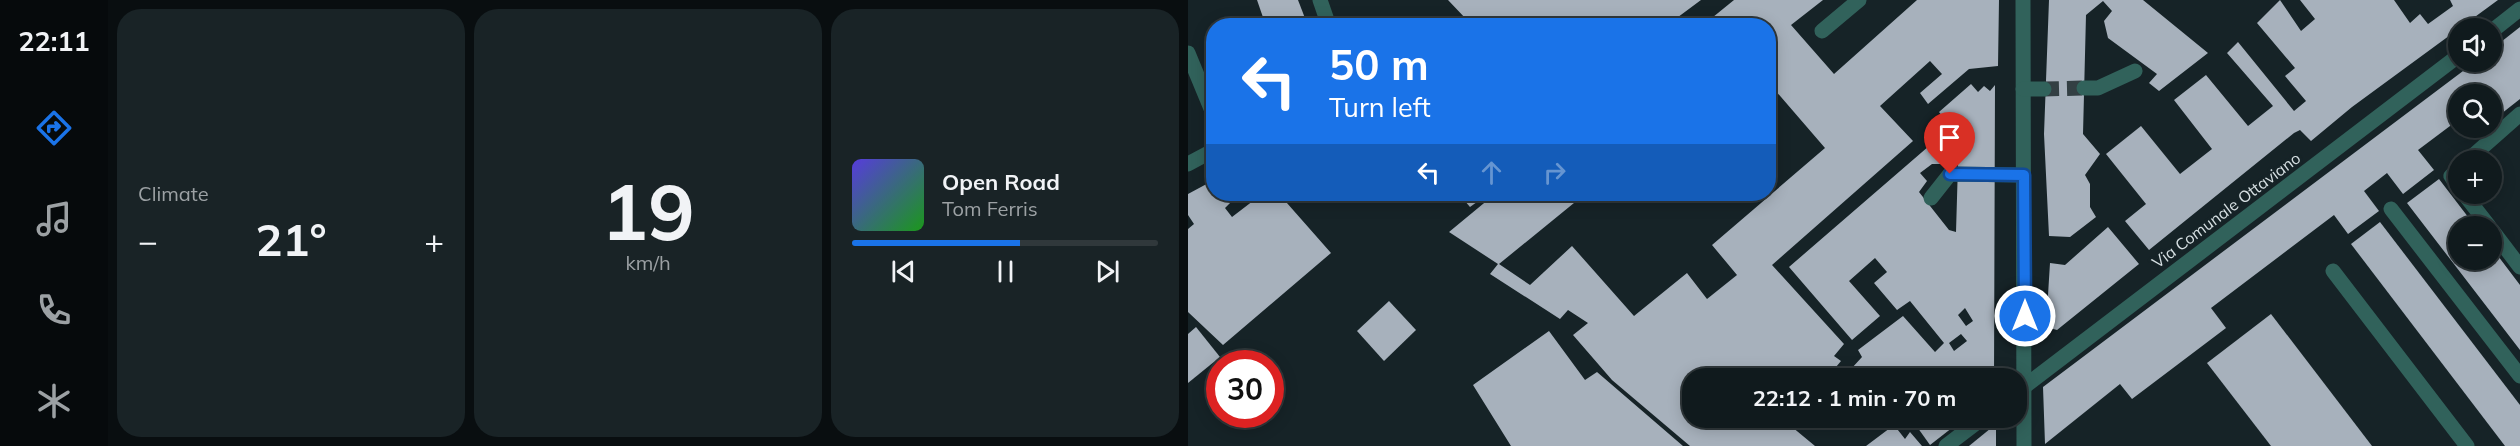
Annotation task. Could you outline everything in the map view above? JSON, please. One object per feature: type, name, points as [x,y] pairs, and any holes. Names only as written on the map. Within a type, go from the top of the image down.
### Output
[{"type":"street","points":[[1320,0],[1326,18]]},
{"type":"street","points":[[1822,31],[1859,0]]},
{"type":"street","points":[[2020,368],[2024,175],[2023,0]]},
{"type":"street","points":[[2502,23],[2520,9]]},
{"type":"street","points":[[1188,53],[1206,97]]},
{"type":"street","name":"Via Comunale Ottaviano","points":[[2027,385],[2448,64]]},
{"type":"street","points":[[2084,88],[2098,88],[2135,71]]},
{"type":"street","points":[[2023,89],[2044,89]]},
{"type":"street","points":[[2479,150],[2520,114]]},
{"type":"street","points":[[1188,164],[1206,154]]},
{"type":"street","points":[[1931,198],[1950,174],[2024,175]]},
{"type":"street","points":[[2472,204],[2481,216]]},
{"type":"street","points":[[2391,208],[2520,376]]},
{"type":"street","points":[[2502,244],[2520,267]]},
{"type":"street","points":[[2333,271],[2467,446]]},
{"type":"street","points":[[1946,446],[1970,428]]},
{"type":"street","points":[[2023,428],[2024,446]]},
{"type":"building","points":[[1257,0],[1298,0],[1305,18],[1263,18]]},
{"type":"building","points":[[1448,0],[1701,0],[1677,18],[1465,18]]},
{"type":"building","points":[[1734,0],[1823,0],[1791,25],[1834,74],[1917,0],[1999,0],[1998,66],[1969,69],[1928,104],[1920,93],[1942,74],[1930,61],[1880,106],[1913,141],[1772,265],[1844,344],[1834,356],[1841,361],[1837,368],[1682,368],[1682,428],[1793,428],[1815,446],[1690,446],[1612,380],[1573,335],[1588,323],[1568,310],[1560,319],[1490,274],[1498,264],[1449,232],[1487,201],[1576,201],[1499,264],[1530,285],[1572,246],[1634,316],[1687,273],[1707,299],[1737,275],[1712,245],[1763,201],[1776,201],[1776,190],[1825,148],[1776,91],[1776,18],[1712,18]]},
{"type":"building","points":[[2049,0],[2143,0],[2208,53],[2159,91],[2149,83],[2157,74],[2108,38],[2104,21],[2112,11],[2103,1],[2086,15],[2083,134],[2100,154],[2085,175],[2090,184],[2090,207],[2096,217],[2070,237],[2049,236],[2044,134]]},
{"type":"building","points":[[2280,0],[2301,31],[2315,19],[2300,0],[2394,0],[2410,23],[2420,14],[2428,24],[2453,6],[2450,0],[2498,0],[2473,18],[2448,18],[2448,37],[2352,107],[2311,141],[2300,130],[2294,133],[2149,250],[2125,221],[2146,204],[2106,154],[2141,126],[2180,174],[2212,149],[2174,100],[2206,75],[2248,126],[2273,106],[2227,53],[2238,42],[2294,111],[2306,101],[2285,76],[2295,68],[2257,23]]},
{"type":"building","points":[[2520,27],[2520,99],[2502,113],[2502,84],[2448,84],[2448,128],[2418,150],[2434,170],[2403,194],[2387,173],[2364,191],[2379,211],[2348,234],[2334,215],[2211,308],[2226,328],[2132,399],[2120,384],[2045,444],[2043,387],[2462,72],[2502,72],[2502,41]]},
{"type":"building","points":[[1971,84],[1978,92],[1984,86],[1990,91],[1995,85],[1994,368],[1852,368],[1862,357],[1858,350],[1903,316],[1935,352],[1944,343],[1910,301],[1897,310],[1874,283],[1887,272],[1875,258],[1849,281],[1880,316],[1852,340],[1789,267],[1951,127],[1939,112]],"holes":[[[1932,164],[1958,164],[1956,232],[1949,230],[1919,192],[1927,181],[1920,173]],[[1965,308],[1973,321],[1966,326],[1958,315]],[[1961,334],[1967,341],[1954,351],[1949,343]]]},
{"type":"building","points":[[2439,179],[2448,191],[2448,204],[2458,204],[2467,216],[2448,216],[2448,256],[2407,203]]},
{"type":"building","points":[[1206,184],[1206,201],[1232,201],[1225,208],[1232,217],[1253,201],[1285,201],[1331,253],[1223,345],[1188,312],[1188,229],[1194,224],[1188,215],[1188,194]]},
{"type":"building","points":[[1465,201],[1478,201],[1470,207]]},
{"type":"building","points":[[2380,222],[2520,405],[2520,446],[2505,446],[2351,244]]},
{"type":"building","points":[[2108,227],[2139,264],[2057,330],[2046,327],[2050,263],[2065,265]]},
{"type":"building","points":[[2502,261],[2520,285],[2520,350],[2459,270],[2502,270]]},
{"type":"building","points":[[1389,301],[1416,330],[1384,361],[1357,331]]},
{"type":"building","points":[[2271,314],[2372,446],[2271,446],[2207,363]]},
{"type":"building","points":[[1196,327],[1214,350],[1206,350],[1206,368],[1188,383],[1188,334]]},
{"type":"building","points":[[1549,331],[1585,380],[1597,372],[1683,446],[1511,446],[1473,385]]},
{"type":"building","points":[[1890,428],[1896,428],[1905,439],[1910,432],[1922,446],[1866,446]]},
{"type":"building","points":[[1918,428],[1952,428],[1930,445]]},
{"type":"building","points":[[1991,428],[1996,428],[1996,446],[1969,446]]},
{"type":"tunnel","points":[[2044,89],[2084,88]]},
{"type":"route","points":[[1950,174],[2024,175],[2025,316]]}]
